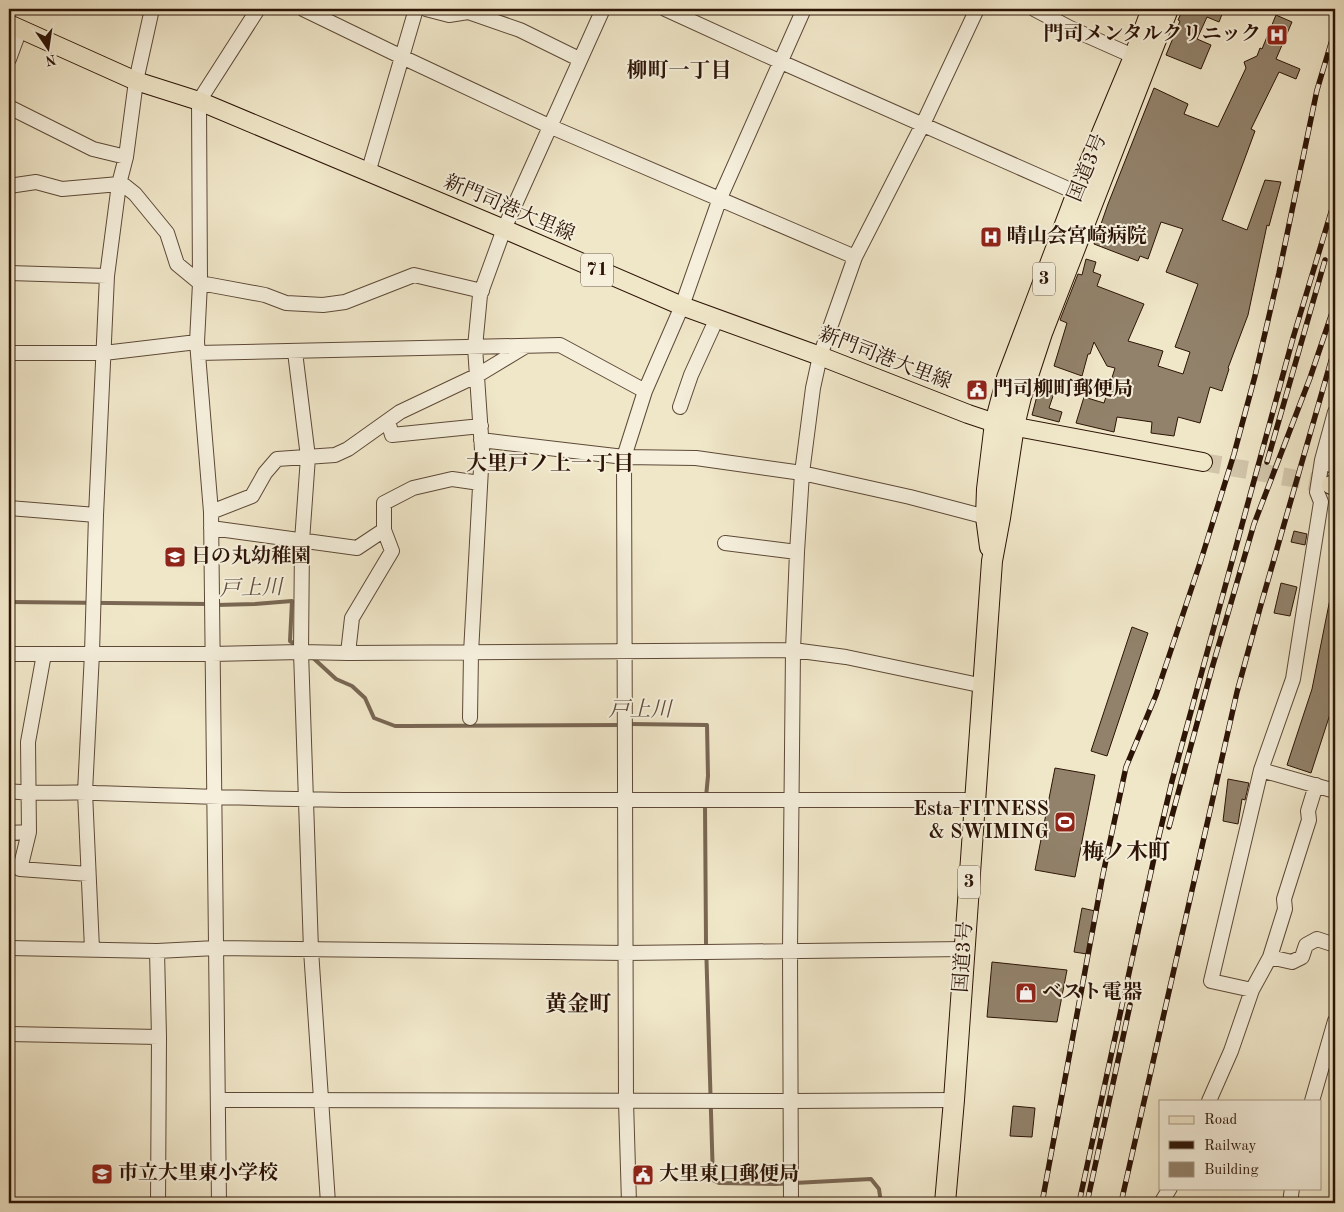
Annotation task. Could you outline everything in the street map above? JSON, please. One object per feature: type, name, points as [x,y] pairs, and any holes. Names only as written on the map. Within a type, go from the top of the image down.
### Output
[{"type":"highway","name":"国道3号","points":[[1140,60],[1152,9]]},
{"type":"highway","name":"国道3号","points":[[945,1203],[992,561],[1000,518],[1007,378],[1086,196],[1140,60],[1168,9]]},
{"type":"highway","name":"国道3号","points":[[992,561],[986,517],[1005,424]]},
{"type":"main road","name":"新門司港大里線","points":[[14,27],[136,81],[199,101],[682,306],[820,356],[968,414],[1005,424],[1203,462]]},
{"type":"street","points":[[92,950],[85,792],[107,276],[119,184],[126,157],[136,81],[152,9]]},
{"type":"street","points":[[218,1203],[211,512],[198,347],[200,283],[199,101],[258,9]]},
{"type":"street","points":[[303,9],[549,126],[855,256]]},
{"type":"street","points":[[368,173],[416,9]]},
{"type":"street","points":[[426,9],[449,16],[468,12],[520,30],[579,59]]},
{"type":"street","points":[[470,718],[471,653],[481,440],[475,347],[482,291],[504,229],[603,9]]},
{"type":"street","points":[[665,9],[780,62],[1086,196]]},
{"type":"street","points":[[629,1203],[626,1101],[624,457],[645,391],[682,306],[720,198],[804,9]]},
{"type":"street","points":[[792,1203],[790,950],[794,650],[802,473],[814,388],[820,356],[855,256],[923,124],[977,9]]},
{"type":"street","points":[[1034,9],[1070,28],[1140,60]]},
{"type":"street","points":[[9,59],[14,27]]},
{"type":"street","points":[[9,107],[93,148],[126,157]]},
{"type":"street","points":[[9,186],[36,182],[62,189],[119,184],[126,186],[135,194],[167,233],[178,264],[200,283],[265,295],[286,303],[324,305],[344,302],[414,275],[482,291]]},
{"type":"street","points":[[9,273],[107,276]]},
{"type":"street","points":[[680,407],[691,375],[717,318]]},
{"type":"street","points":[[211,512],[252,496],[265,473],[277,459],[335,454],[348,449],[400,412],[478,375],[527,345]]},
{"type":"street","points":[[9,353],[104,353],[198,347],[295,352],[560,345],[645,391]]},
{"type":"street","points":[[295,352],[308,457],[302,541],[301,652],[311,950],[328,1203]]},
{"type":"street","points":[[1252,990],[1211,981],[1261,770],[1293,679],[1328,503],[1317,492],[1322,460],[1335,412]]},
{"type":"street","points":[[388,421],[392,435],[481,426]]},
{"type":"street","points":[[481,440],[624,457],[696,458],[802,473],[910,497],[986,517]]},
{"type":"street","points":[[1322,460],[1335,467]]},
{"type":"street","points":[[348,654],[352,618],[392,551],[384,530],[384,503],[413,488],[452,479],[480,482]]},
{"type":"street","points":[[9,508],[96,515]]},
{"type":"street","points":[[211,528],[357,548],[384,530]]},
{"type":"street","points":[[725,543],[797,552]]},
{"type":"street","points":[[9,654],[301,652],[348,654],[626,650],[794,650],[846,657],[984,686]]},
{"type":"street","points":[[44,654],[28,742],[29,832],[20,869],[88,874]]},
{"type":"street","points":[[1261,770],[1335,791]]},
{"type":"street","points":[[1210,1100],[1231,1051],[1252,990],[1270,957],[1285,910],[1284,899],[1309,820],[1308,811],[1316,785]]},
{"type":"street","points":[[9,791],[28,794],[85,792],[215,798],[305,799],[625,801],[976,800]]},
{"type":"street","points":[[9,833],[29,832]]},
{"type":"street","points":[[1270,957],[1292,962],[1302,957],[1306,945],[1317,939],[1335,945]]},
{"type":"street","points":[[9,948],[157,951],[216,948],[626,953],[964,949]]},
{"type":"street","points":[[157,951],[159,1037],[158,1203]]},
{"type":"street","points":[[1312,1100],[1330,1053],[1335,1021]]},
{"type":"street","points":[[9,1034],[159,1037]]},
{"type":"street","points":[[218,1100],[321,1102],[954,1100]]},
{"type":"street","points":[[1162,1203],[1169,1190]]},
{"type":"street","points":[[1290,1203],[1292,1190]]},
{"type":"building","points":[[1183,9],[1224,9],[1219,22],[1207,17],[1197,39],[1211,45],[1201,69],[1166,55]]},
{"type":"building","points":[[1276,15],[1292,22],[1276,59],[1300,69],[1296,79],[1279,72],[1251,129],[1255,131],[1222,220],[1247,230],[1265,180],[1281,182],[1269,226],[1267,225],[1248,315],[1228,368],[1222,391],[1210,387],[1200,423],[1178,417],[1174,436],[1151,433],[1152,422],[1117,417],[1114,432],[1076,423],[1084,397],[1104,403],[1115,368],[1107,366],[1094,342],[1090,354],[1088,354],[1082,376],[1054,366],[1067,323],[1060,320],[1078,274],[1082,275],[1086,259],[1096,262],[1093,272],[1101,275],[1097,286],[1144,304],[1128,341],[1163,351],[1158,366],[1183,374],[1190,352],[1175,347],[1198,284],[1166,272],[1183,229],[1161,222],[1148,259],[1140,256],[1138,261],[1094,244],[1154,88],[1188,104],[1184,114],[1218,127],[1246,68],[1244,62],[1257,56],[1260,48],[1262,49]]},
{"type":"building","points":[[1039,388],[1054,393],[1049,408],[1062,412],[1059,422],[1032,415]]},
{"type":"building","points":[[1294,531],[1307,534],[1305,545],[1291,542]]},
{"type":"building","points":[[1281,583],[1297,587],[1290,616],[1274,613]]},
{"type":"building","points":[[1331,594],[1335,594],[1335,690],[1332,708],[1311,773],[1287,765],[1312,689]]},
{"type":"building","points":[[1132,627],[1148,633],[1107,756],[1091,751]]},
{"type":"building","name":"Esta FITNESS & SWIMING","points":[[1055,768],[1095,775],[1075,877],[1035,870]]},
{"type":"building","points":[[1228,779],[1249,783],[1245,800],[1242,799],[1238,824],[1223,821]]},
{"type":"building","points":[[1082,908],[1095,911],[1087,954],[1074,952]]},
{"type":"building","name":"ベスト電器","points":[[992,962],[1067,970],[1057,1022],[987,1017]]},
{"type":"building","points":[[1013,1106],[1035,1108],[1032,1137],[1010,1136]]},
{"type":"waterway","name":"戸上川","points":[[216,605],[292,601],[290,641],[297,646]]},
{"type":"waterway","name":"戸上川","points":[[9,602],[209,604]]},
{"type":"waterway","name":"戸上川","points":[[311,656],[336,679],[352,686],[365,698],[374,718],[395,726],[622,725]]},
{"type":"waterway","name":"戸上川","points":[[629,724],[707,725],[708,776],[706,797]]},
{"type":"waterway","name":"戸上川","points":[[705,804],[706,943],[713,1180],[719,1183],[775,1184],[871,1179],[879,1189],[881,1203]]},
{"type":"tunnel","points":[[1203,462],[1331,485]]},
{"type":"railway","points":[[1042,1203],[1103,874],[1126,767],[1156,695],[1234,454],[1255,376],[1279,273],[1317,90],[1335,30]]},
{"type":"railway","points":[[1079,1203],[1172,781],[1293,338],[1335,199]]},
{"type":"railway","points":[[1267,462],[1325,260]]},
{"type":"railway","points":[[1169,827],[1212,668],[1254,524],[1310,378],[1335,304]]},
{"type":"railway","points":[[1121,1203],[1237,692],[1335,347]]},
{"type":"railway","points":[[1087,1203],[1130,1005]]},
{"type":"place","name":"門司メンタルクリニック","points":[[1277,35]]},
{"type":"place","name":"晴山会宮崎病院","points":[[991,237]]},
{"type":"place","name":"門司柳町郵便局","points":[[977,390]]},
{"type":"place","name":"日の丸幼稚園","points":[[175,557]]},
{"type":"place","name":"Esta FITNESS & SWIMING","points":[[1065,822]]},
{"type":"place","name":"ベスト電器","points":[[1026,993]]},
{"type":"place","name":"市立大里東小学校","points":[[102,1174]]},
{"type":"place","name":"大里東口郵便局","points":[[643,1175]]},
{"type":"district","name":"柳町一丁目","points":[[679,71]]},
{"type":"district","name":"大里戸ノ上一丁目","points":[[550,464]]},
{"type":"district","name":"梅ノ木町","points":[[1126,853]]},
{"type":"district","name":"黄金町","points":[[578,1005]]}]
